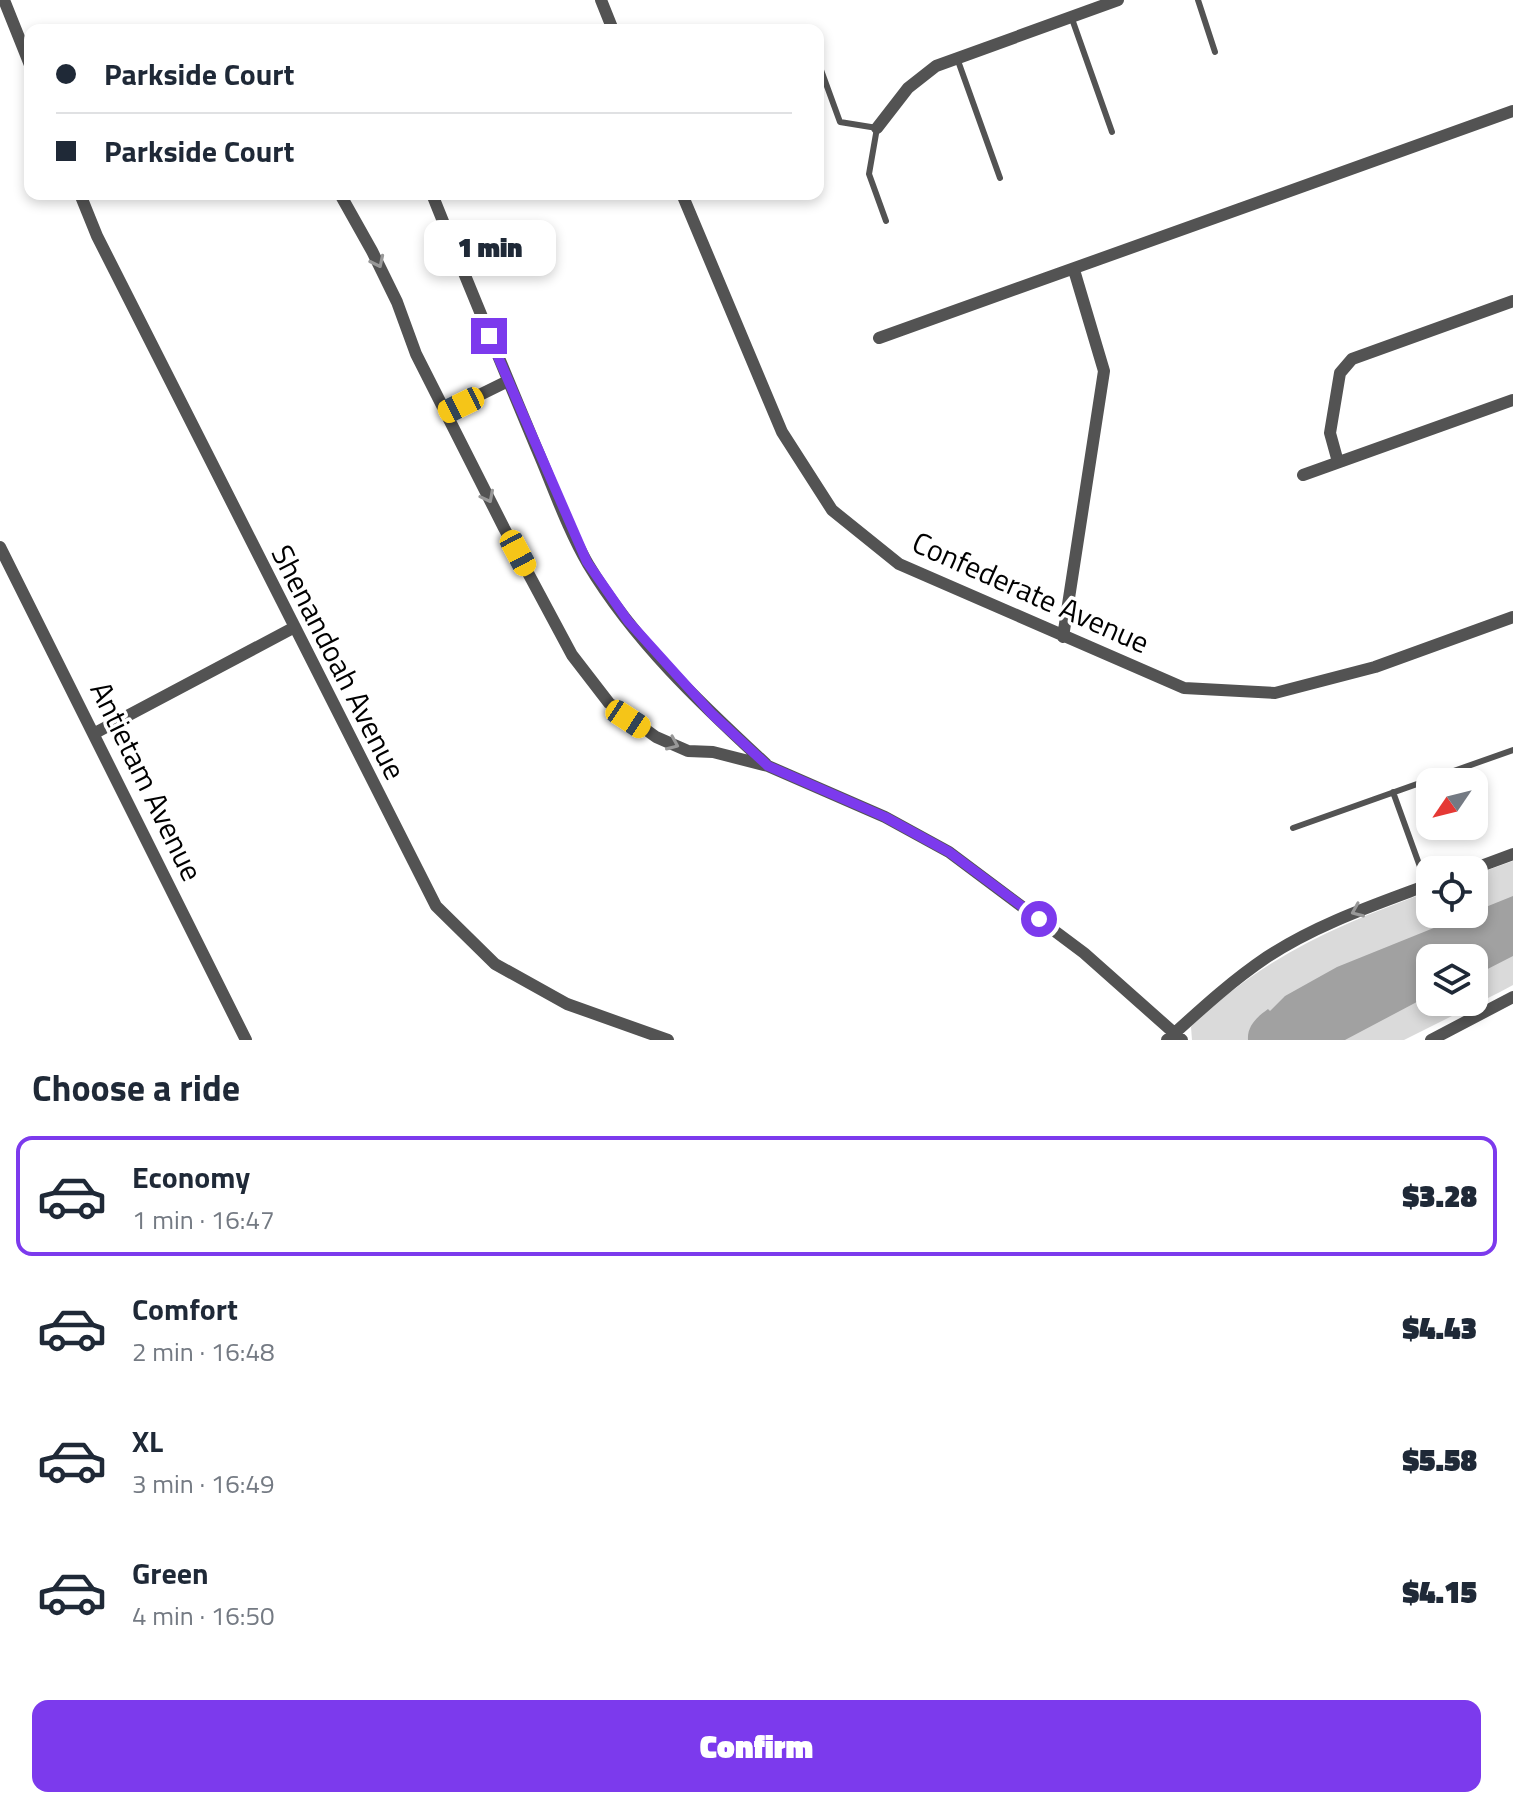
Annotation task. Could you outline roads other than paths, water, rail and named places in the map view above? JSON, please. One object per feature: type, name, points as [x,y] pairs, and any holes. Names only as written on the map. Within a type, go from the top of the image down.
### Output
[{"type":"street","points":[[4,0],[24,50]]},
{"type":"street","points":[[601,0],[611,24]]},
{"type":"street","points":[[877,128],[908,88],[936,66],[1118,0]]},
{"type":"street","points":[[879,338],[1513,111]]},
{"type":"street","name":"Shenandoah Avenue","points":[[82,200],[97,236],[293,628],[436,906],[495,964],[567,1004],[668,1040]]},
{"type":"street","points":[[343,200],[391,289],[416,354],[445,412],[572,655],[609,703],[656,737],[688,751],[713,752],[768,766],[885,817],[949,852],[1084,953],[1175,1037],[1224,988],[1268,957],[1358,910],[1416,889]]},
{"type":"street","points":[[434,200],[575,538],[605,590],[683,683],[768,766]]},
{"type":"street","name":"Confederate Avenue","points":[[685,200],[782,432],[832,510],[899,564],[1184,688],[1275,693],[1375,667],[1513,617]]},
{"type":"street","points":[[1063,637],[1104,371],[1074,270]]},
{"type":"street","points":[[1338,462],[1330,433],[1340,373],[1345,365],[1352,359],[1513,301]]},
{"type":"street","points":[[445,412],[508,381]]},
{"type":"street","points":[[1303,475],[1513,400]]},
{"type":"street","name":"Antietam Avenue","points":[[0,547],[246,1040]]},
{"type":"street","points":[[95,733],[293,628]]},
{"type":"street","points":[[1488,863],[1513,854]]},
{"type":"street","points":[[1431,1040],[1513,997]]},
{"type":"lane","points":[[1198,0],[1215,52]]},
{"type":"lane","points":[[1071,16],[1112,132]]},
{"type":"lane","points":[[957,58],[1000,178]]},
{"type":"lane","points":[[824,78],[840,122],[877,128],[869,174],[886,221]]},
{"type":"lane","points":[[1293,828],[1513,750]]},
{"type":"lane","points":[[1393,792],[1417,856]]}]
